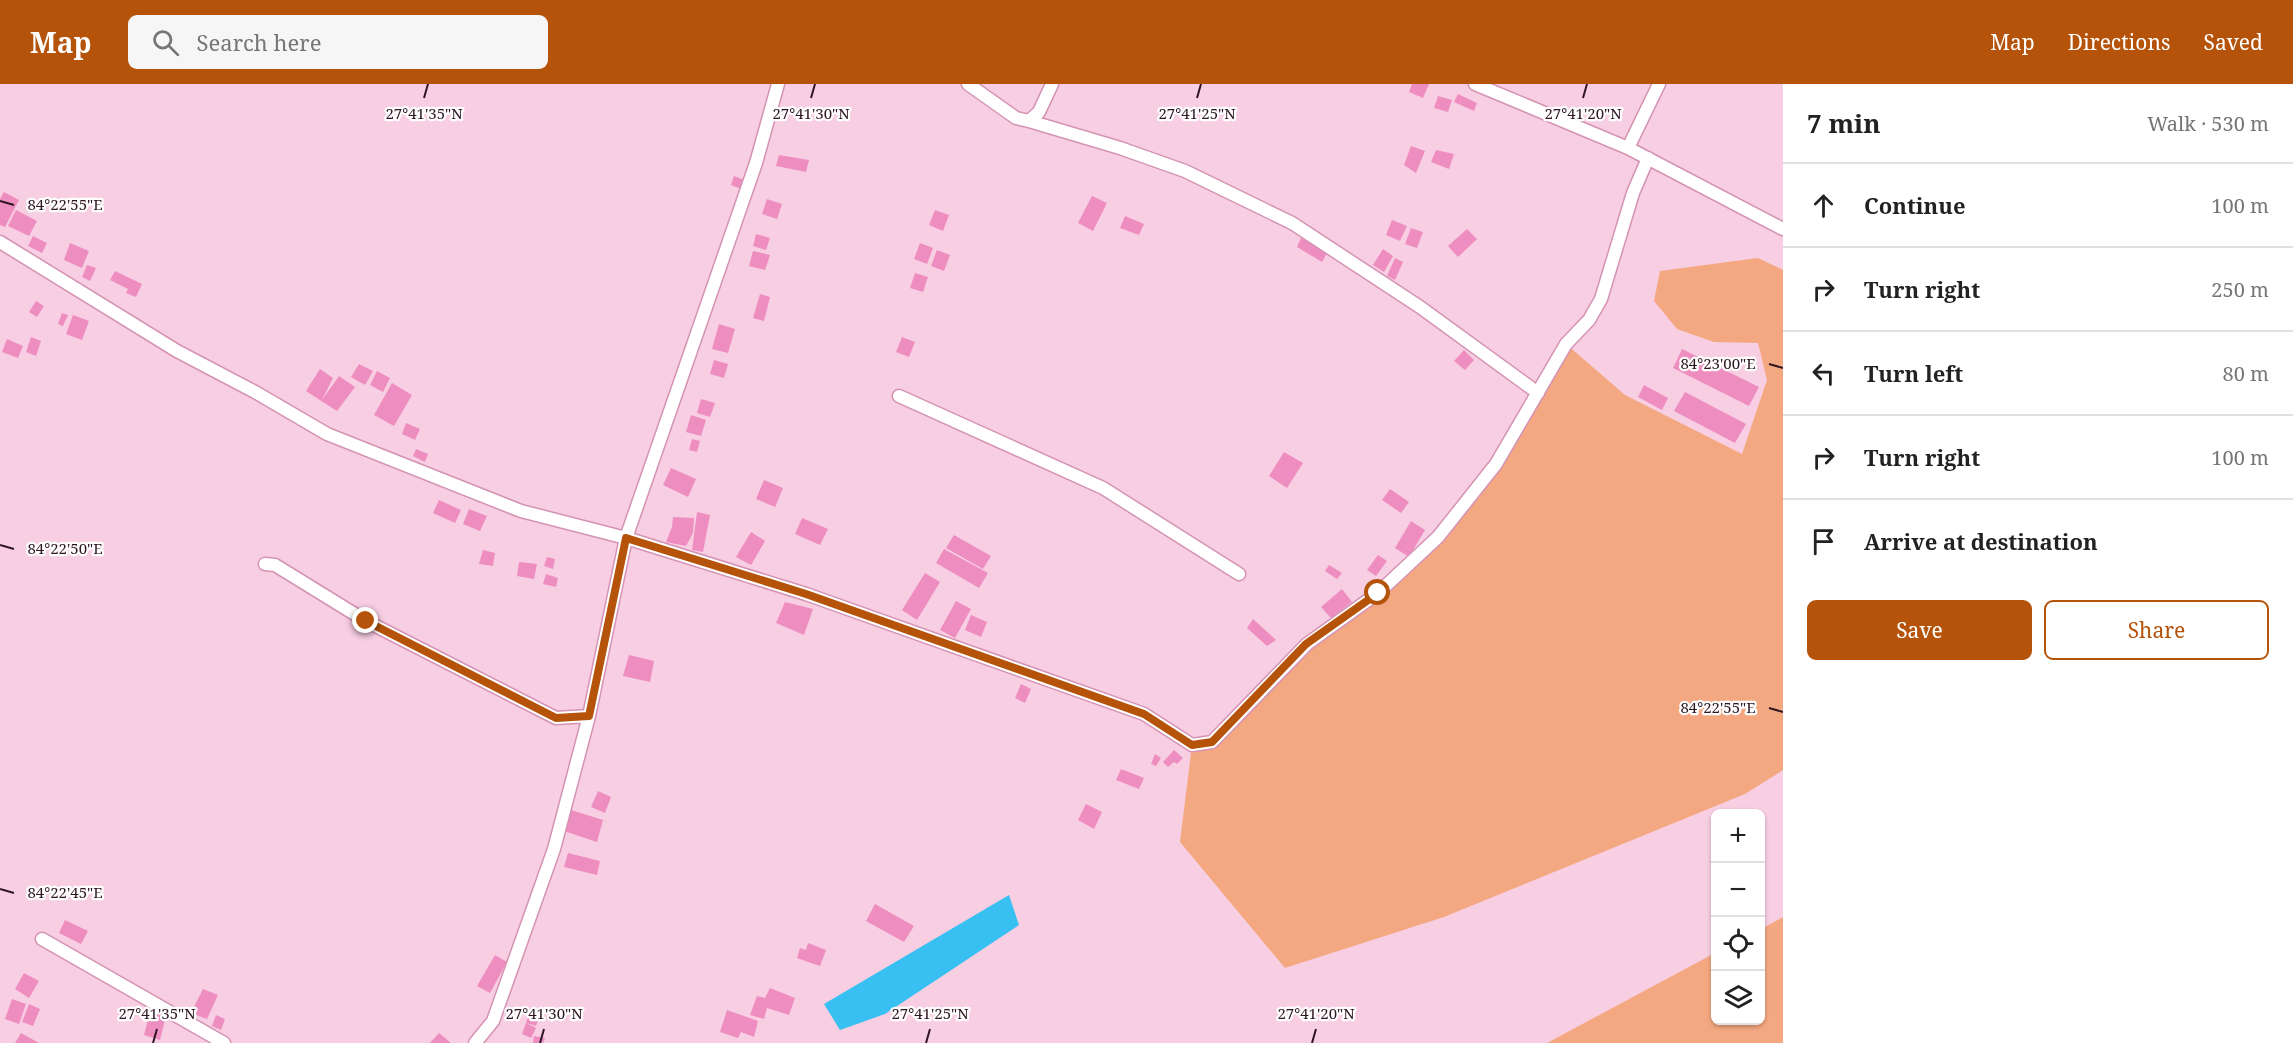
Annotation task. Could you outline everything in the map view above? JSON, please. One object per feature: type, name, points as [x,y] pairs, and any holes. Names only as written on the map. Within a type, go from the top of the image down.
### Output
[{"type":"street","points":[[475,1043],[493,1021],[554,849],[589,716],[626,538],[756,163],[778,84]]},
{"type":"street","points":[[968,84],[1016,118],[1120,148],[1185,171],[1292,223],[1420,307],[1538,393]]},
{"type":"street","points":[[1029,121],[1039,112],[1052,84]]},
{"type":"street","points":[[1628,148],[1659,84]]},
{"type":"street","points":[[1479,85],[1628,148],[1783,230]]},
{"type":"street","points":[[0,242],[177,351],[255,392],[327,434],[521,511],[626,538],[806,594],[1133,710],[1144,714],[1192,745],[1212,742],[1306,644],[1378,593],[1438,537],[1496,464],[1566,344],[1589,320],[1601,299],[1633,193],[1648,158]]},
{"type":"street","points":[[899,396],[1103,488],[1239,574]]},
{"type":"street","points":[[265,564],[275,565],[366,621],[556,718],[589,716]]},
{"type":"street","points":[[42,939],[224,1043]]},
{"type":"shaded area","points":[[1758,258],[1783,270],[1783,770],[1745,794],[1444,917],[1285,968],[1180,842],[1192,745],[1212,742],[1307,644],[1438,537],[1496,464],[1566,344],[1625,395],[1742,454],[1767,380],[1758,343],[1714,342],[1677,329],[1654,301],[1660,271]]},
{"type":"shaded area","points":[[1783,917],[1783,1043],[1547,1043],[1711,955],[1711,1025],[1765,1025],[1765,927]]},
{"type":"water","points":[[1009,895],[1019,925],[885,1014],[840,1030],[824,1004]]},
{"type":"building","points":[[1412,84],[1429,84],[1423,98],[1409,92]]},
{"type":"building","points":[[1458,94],[1477,103],[1474,111],[1454,102]]},
{"type":"building","points":[[1438,96],[1452,100],[1448,112],[1434,108]]},
{"type":"building","points":[[1411,146],[1425,151],[1416,173],[1404,165]]},
{"type":"building","points":[[1436,150],[1454,154],[1449,169],[1431,162]]},
{"type":"building","points":[[779,155],[809,160],[806,172],[776,166]]},
{"type":"building","points":[[734,176],[744,180],[741,189],[731,185]]},
{"type":"building","points":[[4,192],[19,200],[5,227],[0,225],[0,199]]},
{"type":"building","points":[[1092,196],[1107,203],[1093,231],[1078,223]]},
{"type":"building","points":[[767,199],[782,204],[777,219],[762,214]]},
{"type":"building","points":[[16,210],[37,221],[29,236],[8,226]]},
{"type":"building","points":[[935,210],[949,215],[943,231],[929,225]]},
{"type":"building","points":[[1125,216],[1144,224],[1139,235],[1120,228]]},
{"type":"building","points":[[1392,220],[1407,226],[1400,241],[1386,235]]},
{"type":"building","points":[[1411,228],[1423,232],[1417,248],[1405,244]]},
{"type":"building","points":[[1467,229],[1477,239],[1458,257],[1448,246]]},
{"type":"building","points":[[756,234],[770,238],[766,250],[753,246]]},
{"type":"building","points":[[33,236],[47,243],[42,253],[28,246]]},
{"type":"building","points":[[1301,238],[1327,253],[1322,262],[1297,247]]},
{"type":"building","points":[[70,243],[89,251],[82,268],[64,260]]},
{"type":"building","points":[[920,243],[933,248],[927,264],[914,259]]},
{"type":"building","points":[[1383,249],[1393,256],[1384,272],[1373,265]]},
{"type":"building","points":[[937,250],[950,255],[944,271],[931,266]]},
{"type":"building","points":[[753,251],[770,255],[765,270],[749,266]]},
{"type":"building","points":[[1395,258],[1403,262],[1395,280],[1387,276]]},
{"type":"building","points":[[87,265],[96,268],[90,281],[82,277]]},
{"type":"building","points":[[115,271],[142,284],[136,297],[126,293],[128,289],[110,280]]},
{"type":"building","points":[[915,273],[928,277],[923,292],[910,288]]},
{"type":"building","points":[[760,294],[770,297],[764,321],[753,318]]},
{"type":"building","points":[[36,301],[44,306],[37,317],[29,312]]},
{"type":"building","points":[[62,313],[68,315],[63,326],[58,324]]},
{"type":"building","points":[[73,315],[89,321],[82,340],[66,334]]},
{"type":"building","points":[[719,324],[735,329],[728,353],[712,349]]},
{"type":"building","points":[[31,337],[41,341],[36,356],[26,352]]},
{"type":"building","points":[[902,337],[915,342],[909,357],[896,352]]},
{"type":"building","points":[[7,339],[23,346],[18,358],[2,352]]},
{"type":"building","points":[[1682,349],[1759,387],[1749,406],[1673,368]]},
{"type":"building","points":[[1464,350],[1474,360],[1465,370],[1454,361]]},
{"type":"building","points":[[714,360],[728,364],[724,378],[710,374]]},
{"type":"building","points":[[359,364],[373,371],[365,385],[351,377]]},
{"type":"building","points":[[320,369],[333,378],[322,400],[339,376],[355,387],[337,411],[306,391]]},
{"type":"building","points":[[377,371],[390,378],[383,392],[370,385]]},
{"type":"building","points":[[392,383],[412,395],[394,426],[374,415]]},
{"type":"building","points":[[1644,385],[1668,398],[1662,410],[1638,397]]},
{"type":"building","points":[[1685,392],[1746,424],[1735,443],[1674,411]]},
{"type":"building","points":[[701,399],[715,403],[710,417],[697,413]]},
{"type":"building","points":[[691,415],[706,420],[701,436],[686,432]]},
{"type":"building","points":[[406,423],[420,429],[415,440],[402,434]]},
{"type":"building","points":[[692,439],[700,441],[697,452],[689,450]]},
{"type":"building","points":[[416,449],[428,454],[425,462],[413,456]]},
{"type":"building","points":[[1284,452],[1303,463],[1287,488],[1269,476]]},
{"type":"building","points":[[671,468],[696,479],[688,497],[663,485]]},
{"type":"building","points":[[764,480],[783,488],[775,507],[756,499]]},
{"type":"building","points":[[1390,489],[1409,502],[1401,513],[1382,500]]},
{"type":"building","points":[[439,500],[461,510],[455,523],[433,513]]},
{"type":"building","points":[[469,509],[487,516],[480,531],[463,524]]},
{"type":"building","points":[[697,512],[710,515],[703,552],[692,550]]},
{"type":"building","points":[[673,517],[694,518],[693,533],[686,546],[666,542]]},
{"type":"building","points":[[802,518],[828,529],[820,545],[795,534]]},
{"type":"building","points":[[1411,521],[1425,530],[1409,557],[1395,548]]},
{"type":"building","points":[[751,532],[765,541],[751,565],[736,557]]},
{"type":"building","points":[[954,535],[991,556],[983,569],[946,548]]},
{"type":"building","points":[[944,549],[988,573],[979,588],[936,563]]},
{"type":"building","points":[[483,550],[495,553],[493,566],[479,564]]},
{"type":"building","points":[[1378,555],[1387,561],[1376,576],[1367,570]]},
{"type":"building","points":[[547,557],[555,559],[553,569],[544,566]]},
{"type":"building","points":[[519,562],[537,564],[534,579],[517,576]]},
{"type":"building","points":[[1329,565],[1342,573],[1337,579],[1325,571]]},
{"type":"building","points":[[925,573],[940,582],[917,620],[902,610]]},
{"type":"building","points":[[546,574],[558,578],[556,587],[543,584]]},
{"type":"building","points":[[1342,589],[1352,602],[1331,618],[1321,607]]},
{"type":"building","points":[[956,601],[971,609],[955,638],[940,630]]},
{"type":"building","points":[[785,602],[813,609],[804,635],[776,623]]},
{"type":"building","points":[[971,615],[987,622],[981,637],[965,630]]},
{"type":"building","points":[[1253,619],[1276,640],[1267,646],[1247,628]]},
{"type":"building","points":[[629,655],[654,661],[650,682],[623,676]]},
{"type":"building","points":[[1021,684],[1031,689],[1025,703],[1015,698]]},
{"type":"building","points":[[1174,750],[1183,758],[1177,764],[1174,762],[1168,767],[1163,762]]},
{"type":"building","points":[[1155,754],[1161,758],[1156,766],[1151,764]]},
{"type":"building","points":[[1121,769],[1144,778],[1139,789],[1116,780]]},
{"type":"building","points":[[598,791],[611,797],[605,813],[591,807]]},
{"type":"building","points":[[1086,804],[1102,812],[1094,829],[1078,820]]},
{"type":"building","points":[[571,810],[603,820],[597,842],[564,831]]},
{"type":"building","points":[[568,853],[600,861],[597,875],[564,867]]},
{"type":"building","points":[[875,904],[914,926],[904,942],[866,921]]},
{"type":"building","points":[[65,920],[88,931],[81,944],[59,933]]},
{"type":"building","points":[[808,943],[826,950],[820,966],[797,958],[800,948],[806,950]]},
{"type":"building","points":[[495,955],[507,962],[490,993],[477,986]]},
{"type":"building","points":[[24,973],[39,981],[29,998],[15,989]]},
{"type":"building","points":[[770,988],[795,998],[789,1015],[767,1008],[764,1019],[750,1015],[757,996],[765,998]]},
{"type":"building","points":[[203,989],[218,995],[207,1019],[191,1013]]},
{"type":"building","points":[[12,999],[26,1004],[19,1024],[5,1019]]},
{"type":"building","points":[[29,1004],[40,1009],[33,1026],[22,1022]]},
{"type":"building","points":[[531,1008],[541,1011],[536,1026],[526,1023]]},
{"type":"building","points":[[727,1010],[758,1021],[754,1037],[741,1032],[738,1038],[720,1032]]},
{"type":"building","points":[[150,1012],[166,1016],[160,1040],[144,1035]]},
{"type":"building","points":[[216,1015],[225,1019],[221,1030],[212,1026]]},
{"type":"building","points":[[526,1023],[536,1028],[531,1038],[522,1034]]},
{"type":"building","points":[[21,1033],[39,1043],[15,1043]]},
{"type":"building","points":[[439,1033],[451,1043],[430,1043]]},
{"type":"building","points":[[534,1036],[545,1038],[543,1043],[533,1043]]},
{"type":"route","points":[[366,621],[556,718],[589,716],[626,538],[806,594],[1144,714],[1192,745],[1212,742],[1306,644],[1378,593]]}]
